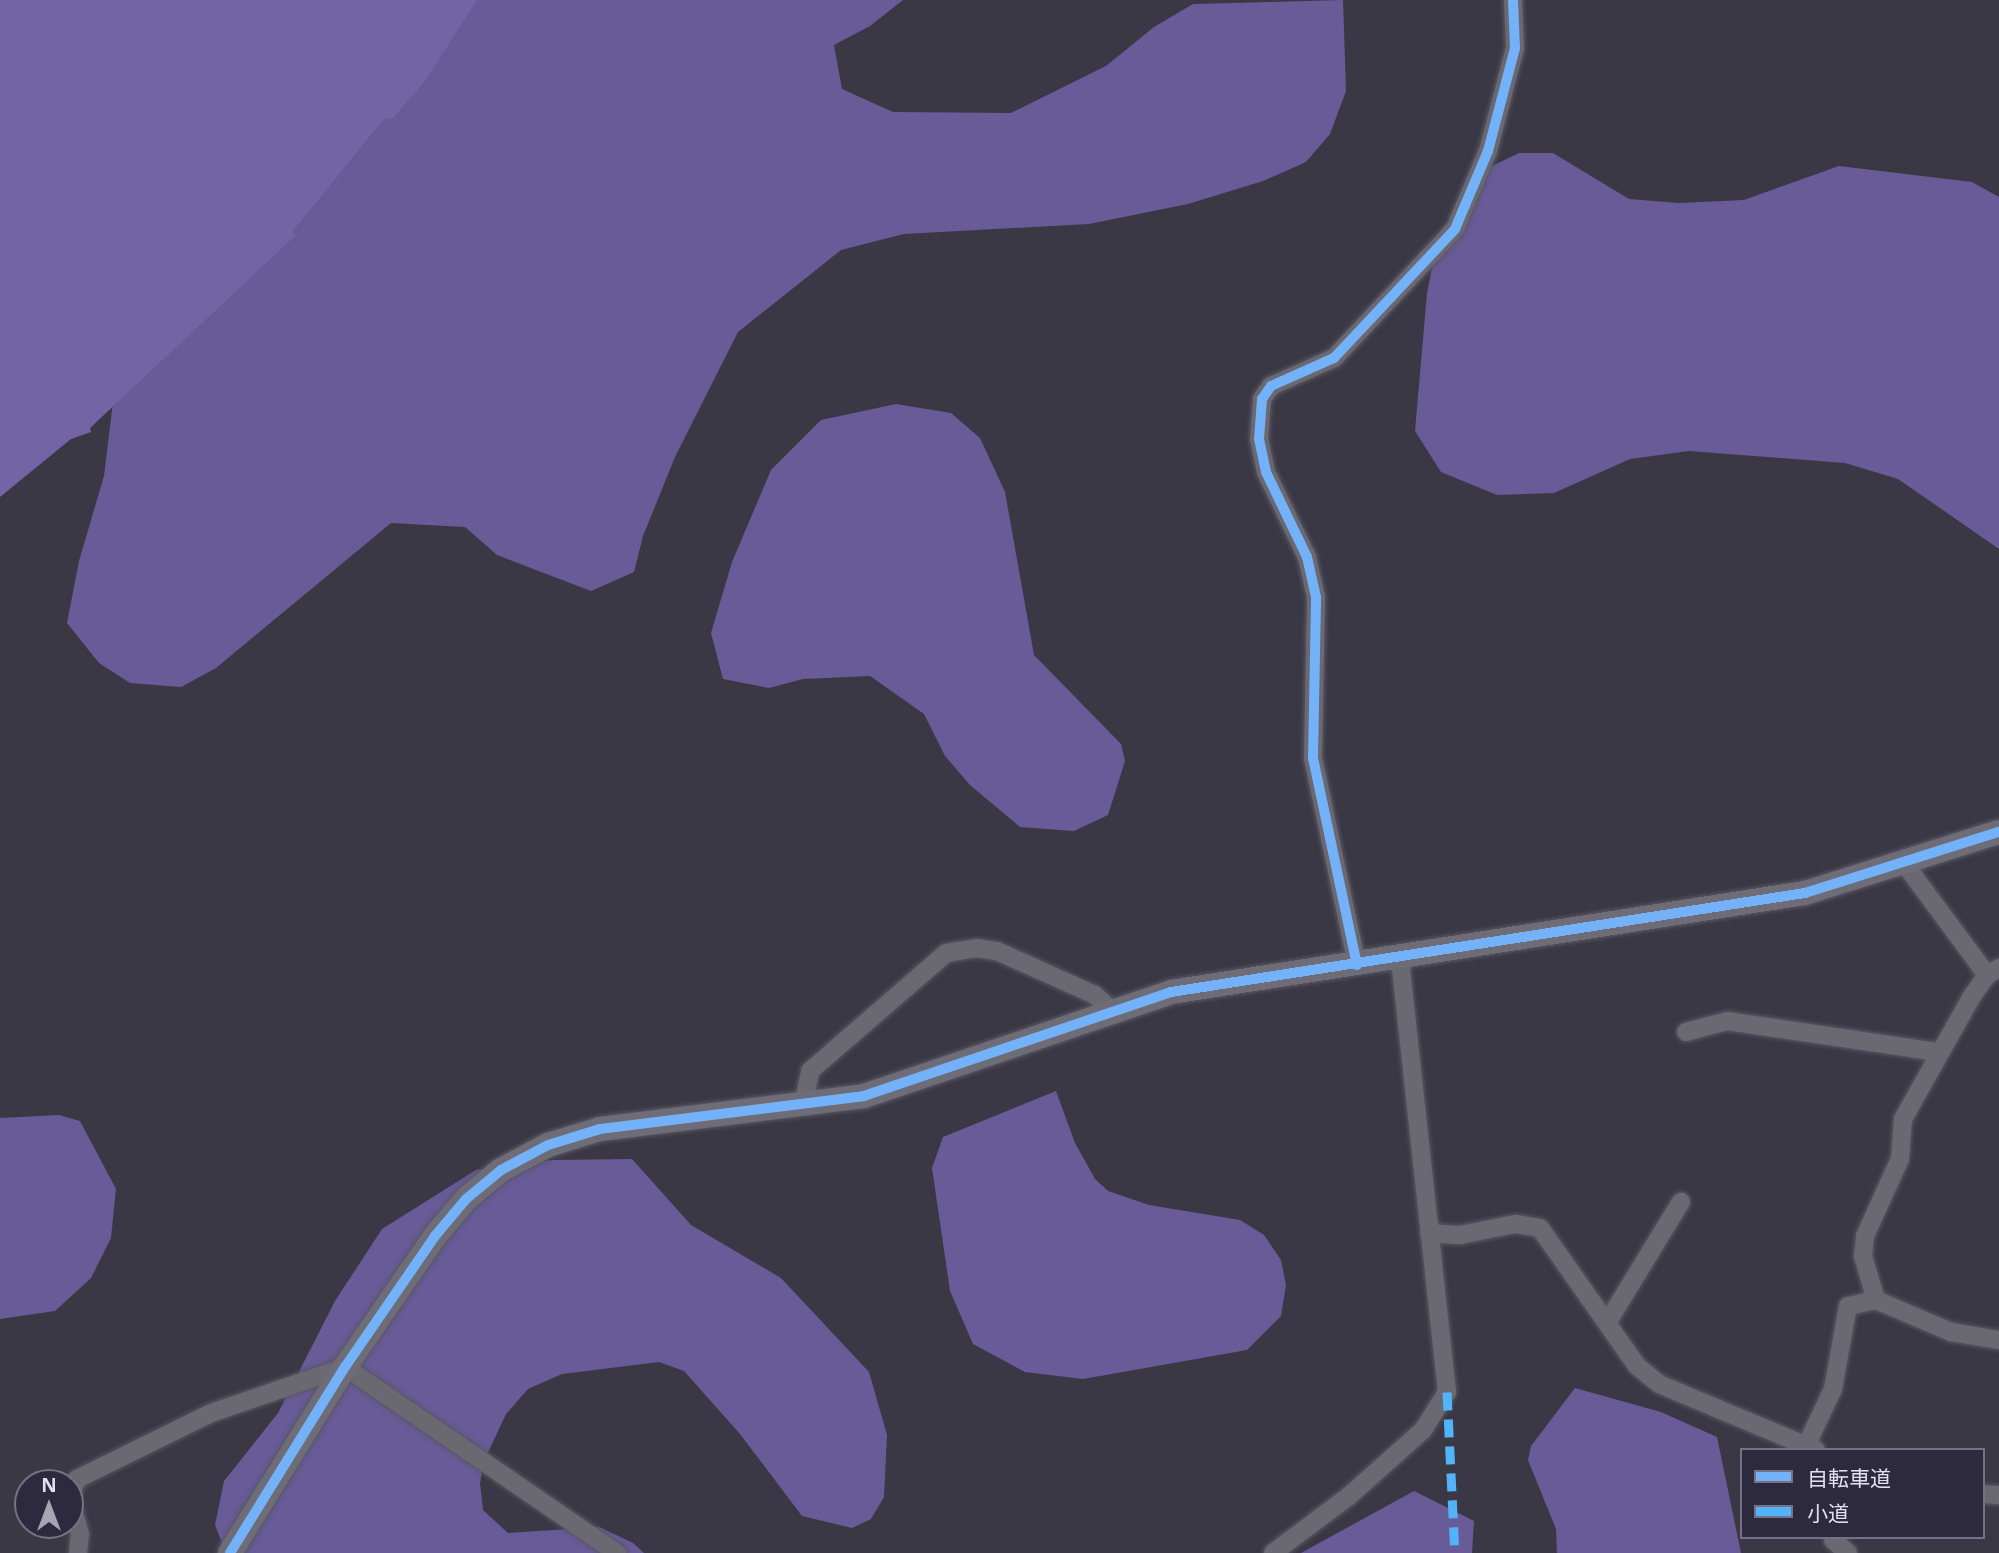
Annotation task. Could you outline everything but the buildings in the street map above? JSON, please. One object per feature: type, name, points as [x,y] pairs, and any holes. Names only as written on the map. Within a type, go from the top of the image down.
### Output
[{"type":"street","points":[[1357,965],[1313,758],[1316,597],[1307,557],[1266,472],[1259,439],[1262,399],[1271,386],[1334,358],[1455,229],[1488,151],[1515,48],[1513,0]]},
{"type":"street","points":[[230,1553],[345,1367],[435,1236],[466,1199],[501,1170],[548,1145],[600,1129],[864,1096],[1111,1010],[1171,992],[1357,965],[1805,892],[1999,832]]},
{"type":"street","points":[[1876,1300],[1863,1256],[1865,1236],[1900,1159],[1903,1119],[1937,1052],[1993,971],[1904,863]]},
{"type":"street","points":[[803,1105],[810,1071],[946,953],[976,948],[997,951],[1096,995],[1111,1010]]},
{"type":"street","points":[[1273,1553],[1349,1496],[1423,1430],[1447,1392],[1400,958]]},
{"type":"street","points":[[1686,1032],[1727,1021],[1937,1052]]},
{"type":"street","points":[[1607,1323],[1681,1202]]},
{"type":"street","points":[[1429,1233],[1460,1235],[1515,1224],[1540,1228],[1637,1366],[1659,1384],[1811,1448],[1833,1389],[1848,1306],[1876,1300],[1951,1332],[1999,1340]]},
{"type":"street","points":[[78,1553],[80,1534],[70,1498],[76,1479],[211,1413],[345,1367]]},
{"type":"street","points":[[345,1367],[617,1553]]},
{"type":"street","points":[[1832,1543],[1848,1553]]},
{"type":"shaded area","points":[[0,0],[477,0],[425,81],[393,118],[383,120],[292,232],[296,235],[90,428],[91,432],[71,439],[0,497]]},
{"type":"shaded area","points":[[464,0],[903,0],[870,26],[834,45],[842,89],[893,112],[1011,113],[1106,66],[1154,27],[1193,4],[1343,0],[1346,91],[1330,134],[1306,162],[1263,181],[1188,204],[1089,224],[904,234],[841,250],[738,332],[675,457],[643,536],[634,572],[591,591],[497,555],[465,527],[391,523],[216,668],[181,687],[130,683],[99,663],[67,623],[79,561],[104,476],[114,394]]},
{"type":"shaded area","points":[[1519,153],[1553,153],[1629,199],[1679,203],[1744,200],[1839,166],[1972,182],[1999,197],[1999,549],[1898,479],[1845,463],[1689,451],[1630,459],[1554,493],[1497,495],[1441,472],[1415,431],[1427,293],[1439,233],[1488,168]]},
{"type":"shaded area","points":[[896,404],[951,413],[980,438],[1005,492],[1034,655],[1121,744],[1125,761],[1108,815],[1074,831],[1020,827],[970,785],[945,756],[924,714],[870,676],[803,679],[769,688],[723,679],[711,633],[732,562],[771,470],[821,420]]},
{"type":"shaded area","points":[[1056,1091],[1075,1143],[1095,1179],[1108,1191],[1149,1205],[1240,1220],[1264,1235],[1281,1260],[1286,1285],[1281,1316],[1247,1350],[1083,1379],[1025,1372],[973,1344],[950,1291],[932,1168],[943,1137]]},
{"type":"shaded area","points":[[59,1115],[80,1121],[116,1189],[111,1238],[91,1278],[55,1311],[0,1319],[0,1118]]},
{"type":"shaded area","points":[[632,1159],[691,1225],[781,1278],[869,1372],[887,1435],[884,1497],[871,1519],[852,1528],[802,1516],[740,1434],[684,1371],[659,1362],[562,1374],[528,1389],[506,1414],[484,1461],[480,1483],[483,1510],[508,1533],[599,1527],[633,1543],[644,1553],[226,1553],[215,1525],[224,1481],[278,1413],[335,1301],[382,1229],[476,1170],[553,1160]]},
{"type":"shaded area","points":[[1575,1388],[1661,1412],[1717,1437],[1741,1553],[1557,1553],[1556,1529],[1528,1460],[1531,1446]]},
{"type":"shaded area","points":[[1414,1491],[1474,1521],[1472,1553],[1301,1553]]},
{"type":"marked path","points":[[1447,1392],[1455,1553]]},
{"type":"cycle path","points":[[1357,965],[1313,758],[1316,597],[1307,557],[1266,472],[1259,439],[1262,399],[1271,386],[1334,358],[1455,229],[1488,151],[1515,48],[1513,0]]},
{"type":"cycle path","points":[[230,1553],[345,1367],[435,1236],[466,1199],[501,1170],[548,1145],[600,1129],[864,1096],[1171,992],[1805,893],[1999,832]]}]
